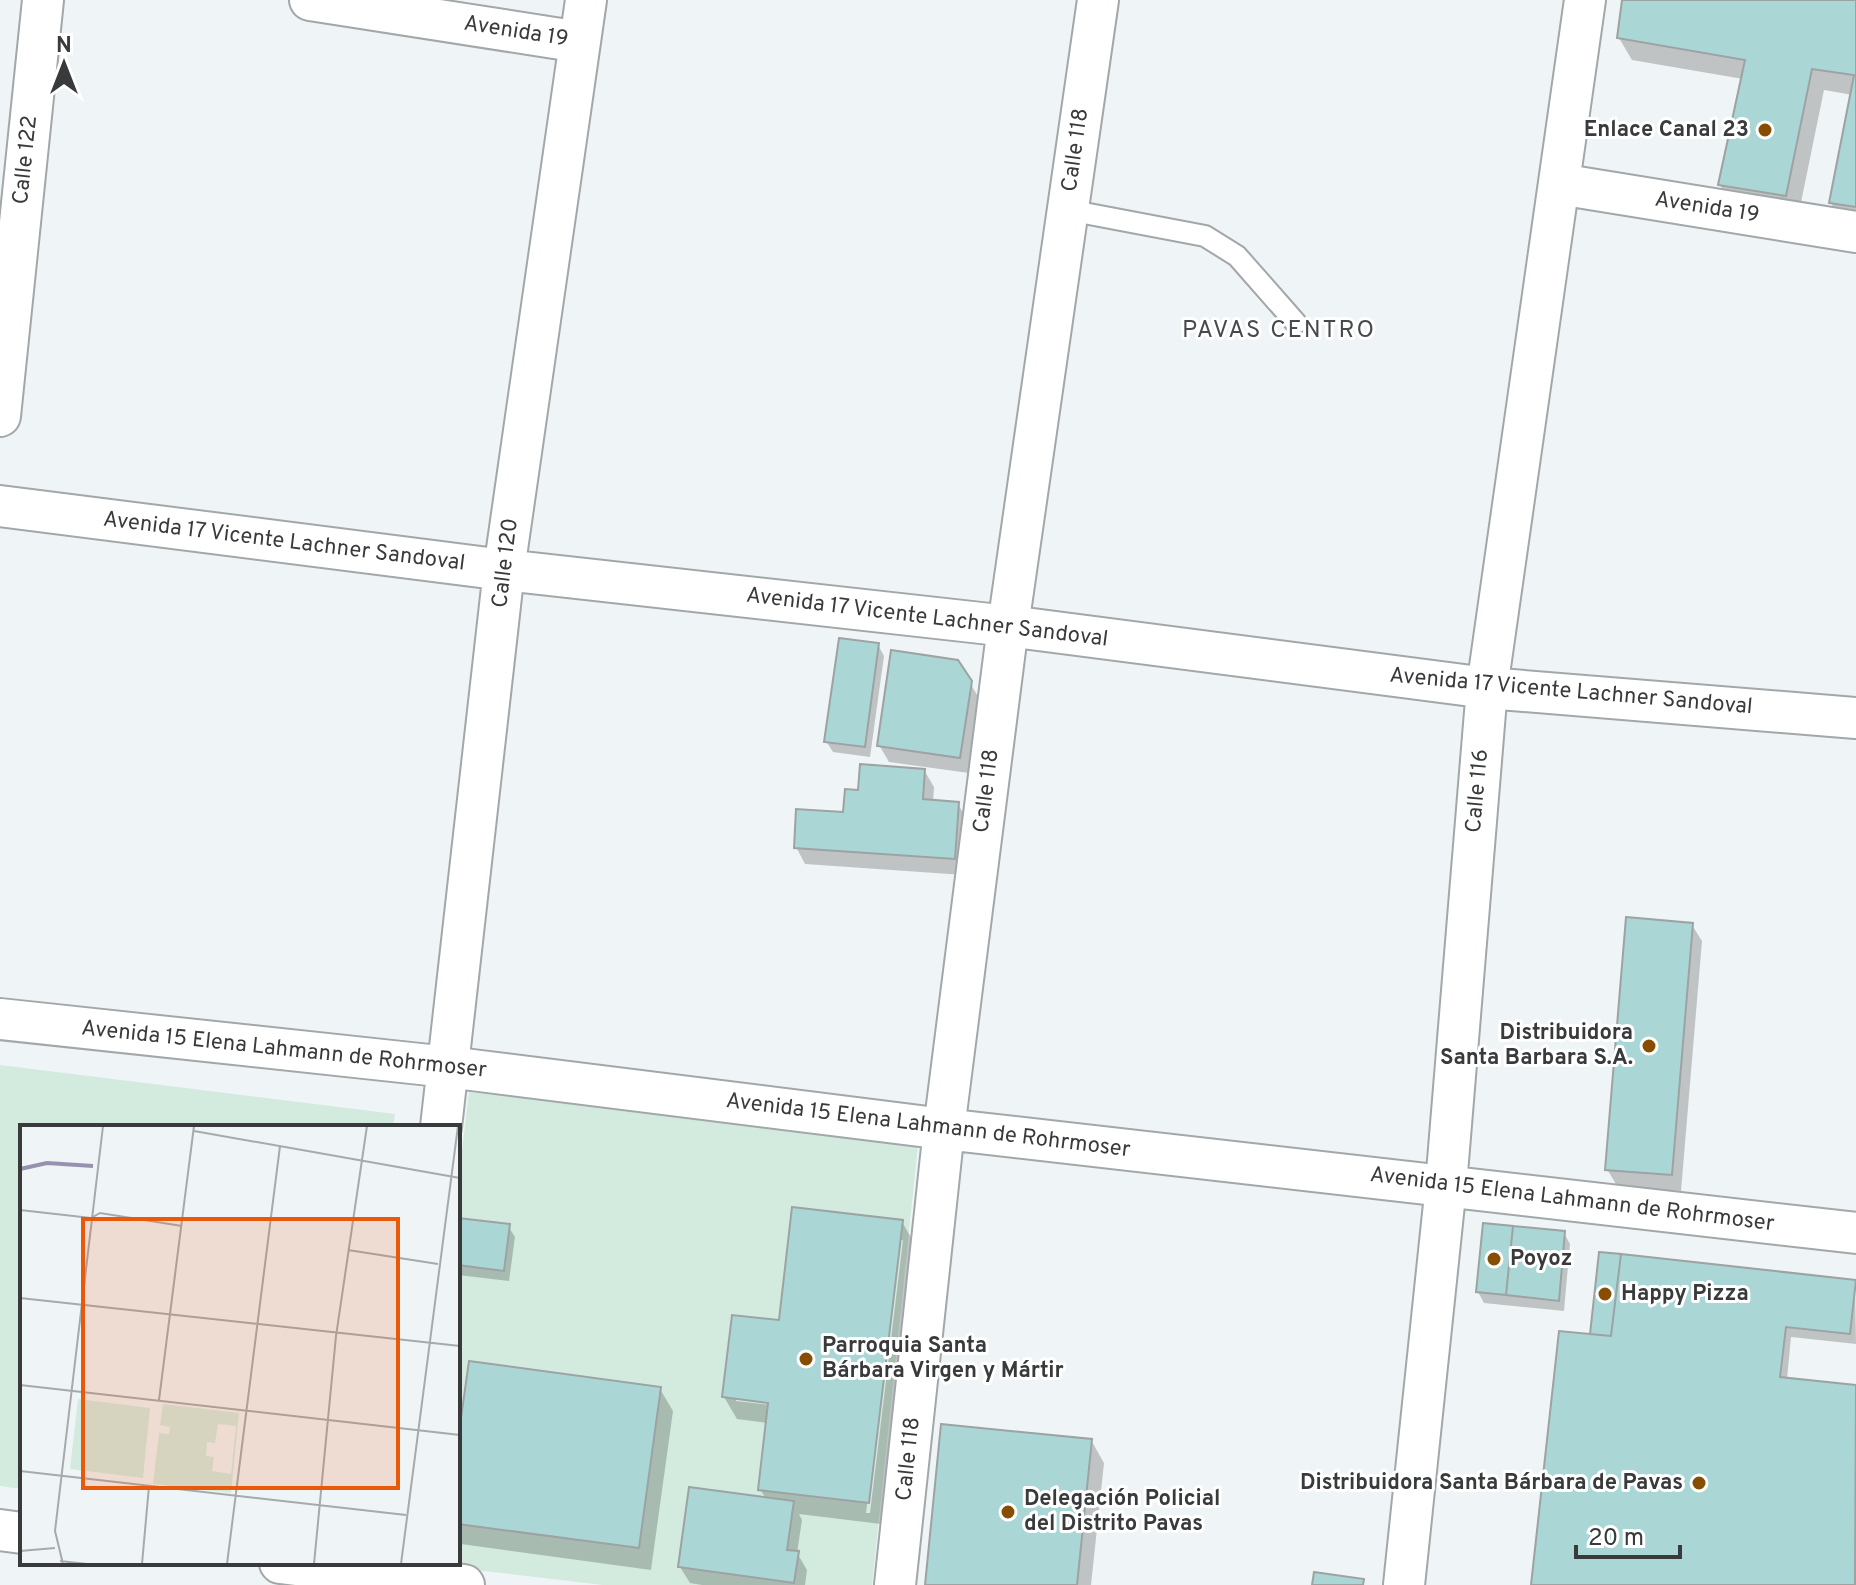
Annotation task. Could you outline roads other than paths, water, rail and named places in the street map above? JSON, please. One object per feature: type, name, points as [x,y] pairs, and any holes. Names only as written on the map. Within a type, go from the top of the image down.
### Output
[{"type":"street","name":"Calle 122","points":[[0,416],[43,0]]},
{"type":"street","name":"Avenida 19","points":[[310,0],[580,42]]},
{"type":"street","name":"Calle 120","points":[[441,1125],[504,570],[586,0]]},
{"type":"street","name":"Calle 118","points":[[895,1585],[944,1129],[1008,626],[1098,0]]},
{"type":"street","name":"Calle 116","points":[[1404,1585],[1446,1185],[1487,688],[1585,0]]},
{"type":"street","name":"Avenida 19","points":[[1559,184],[1856,232]]},
{"type":"street","name":"Avenida 17 Vicente Lachner Sandoval","points":[[0,506],[504,570],[1008,626],[1487,688],[1856,718]]},
{"type":"street","name":"Avenida 15 Elena Lahmann de Rohrmoser","points":[[0,1019],[448,1067],[944,1129],[1856,1233]]},
{"type":"street","points":[[0,1530],[20,1533]]},
{"type":"street","points":[[298,1565],[464,1585]]},
{"type":"lane","points":[[1068,210],[1205,236],[1237,256],[1296,323]]},
{"type":"place","name":"Enlace Canal 23","points":[[1765,130]]},
{"type":"place","name":"Distribuidora Santa Barbara S.A.","points":[[1649,1046]]},
{"type":"place","name":"Poyoz","points":[[1494,1259]]},
{"type":"place","name":"Happy Pizza","points":[[1605,1294]]},
{"type":"place","name":"Parroquia Santa Bárbara Virgen y Mártir","points":[[806,1359]]},
{"type":"place","name":"Distribuidora Santa Bárbara de Pavas","points":[[1699,1483]]},
{"type":"place","name":"Delegación Policial del Distrito Pavas","points":[[1008,1512]]},
{"type":"district","name":"PAVAS CENTRO","points":[[1279,331]]}]
